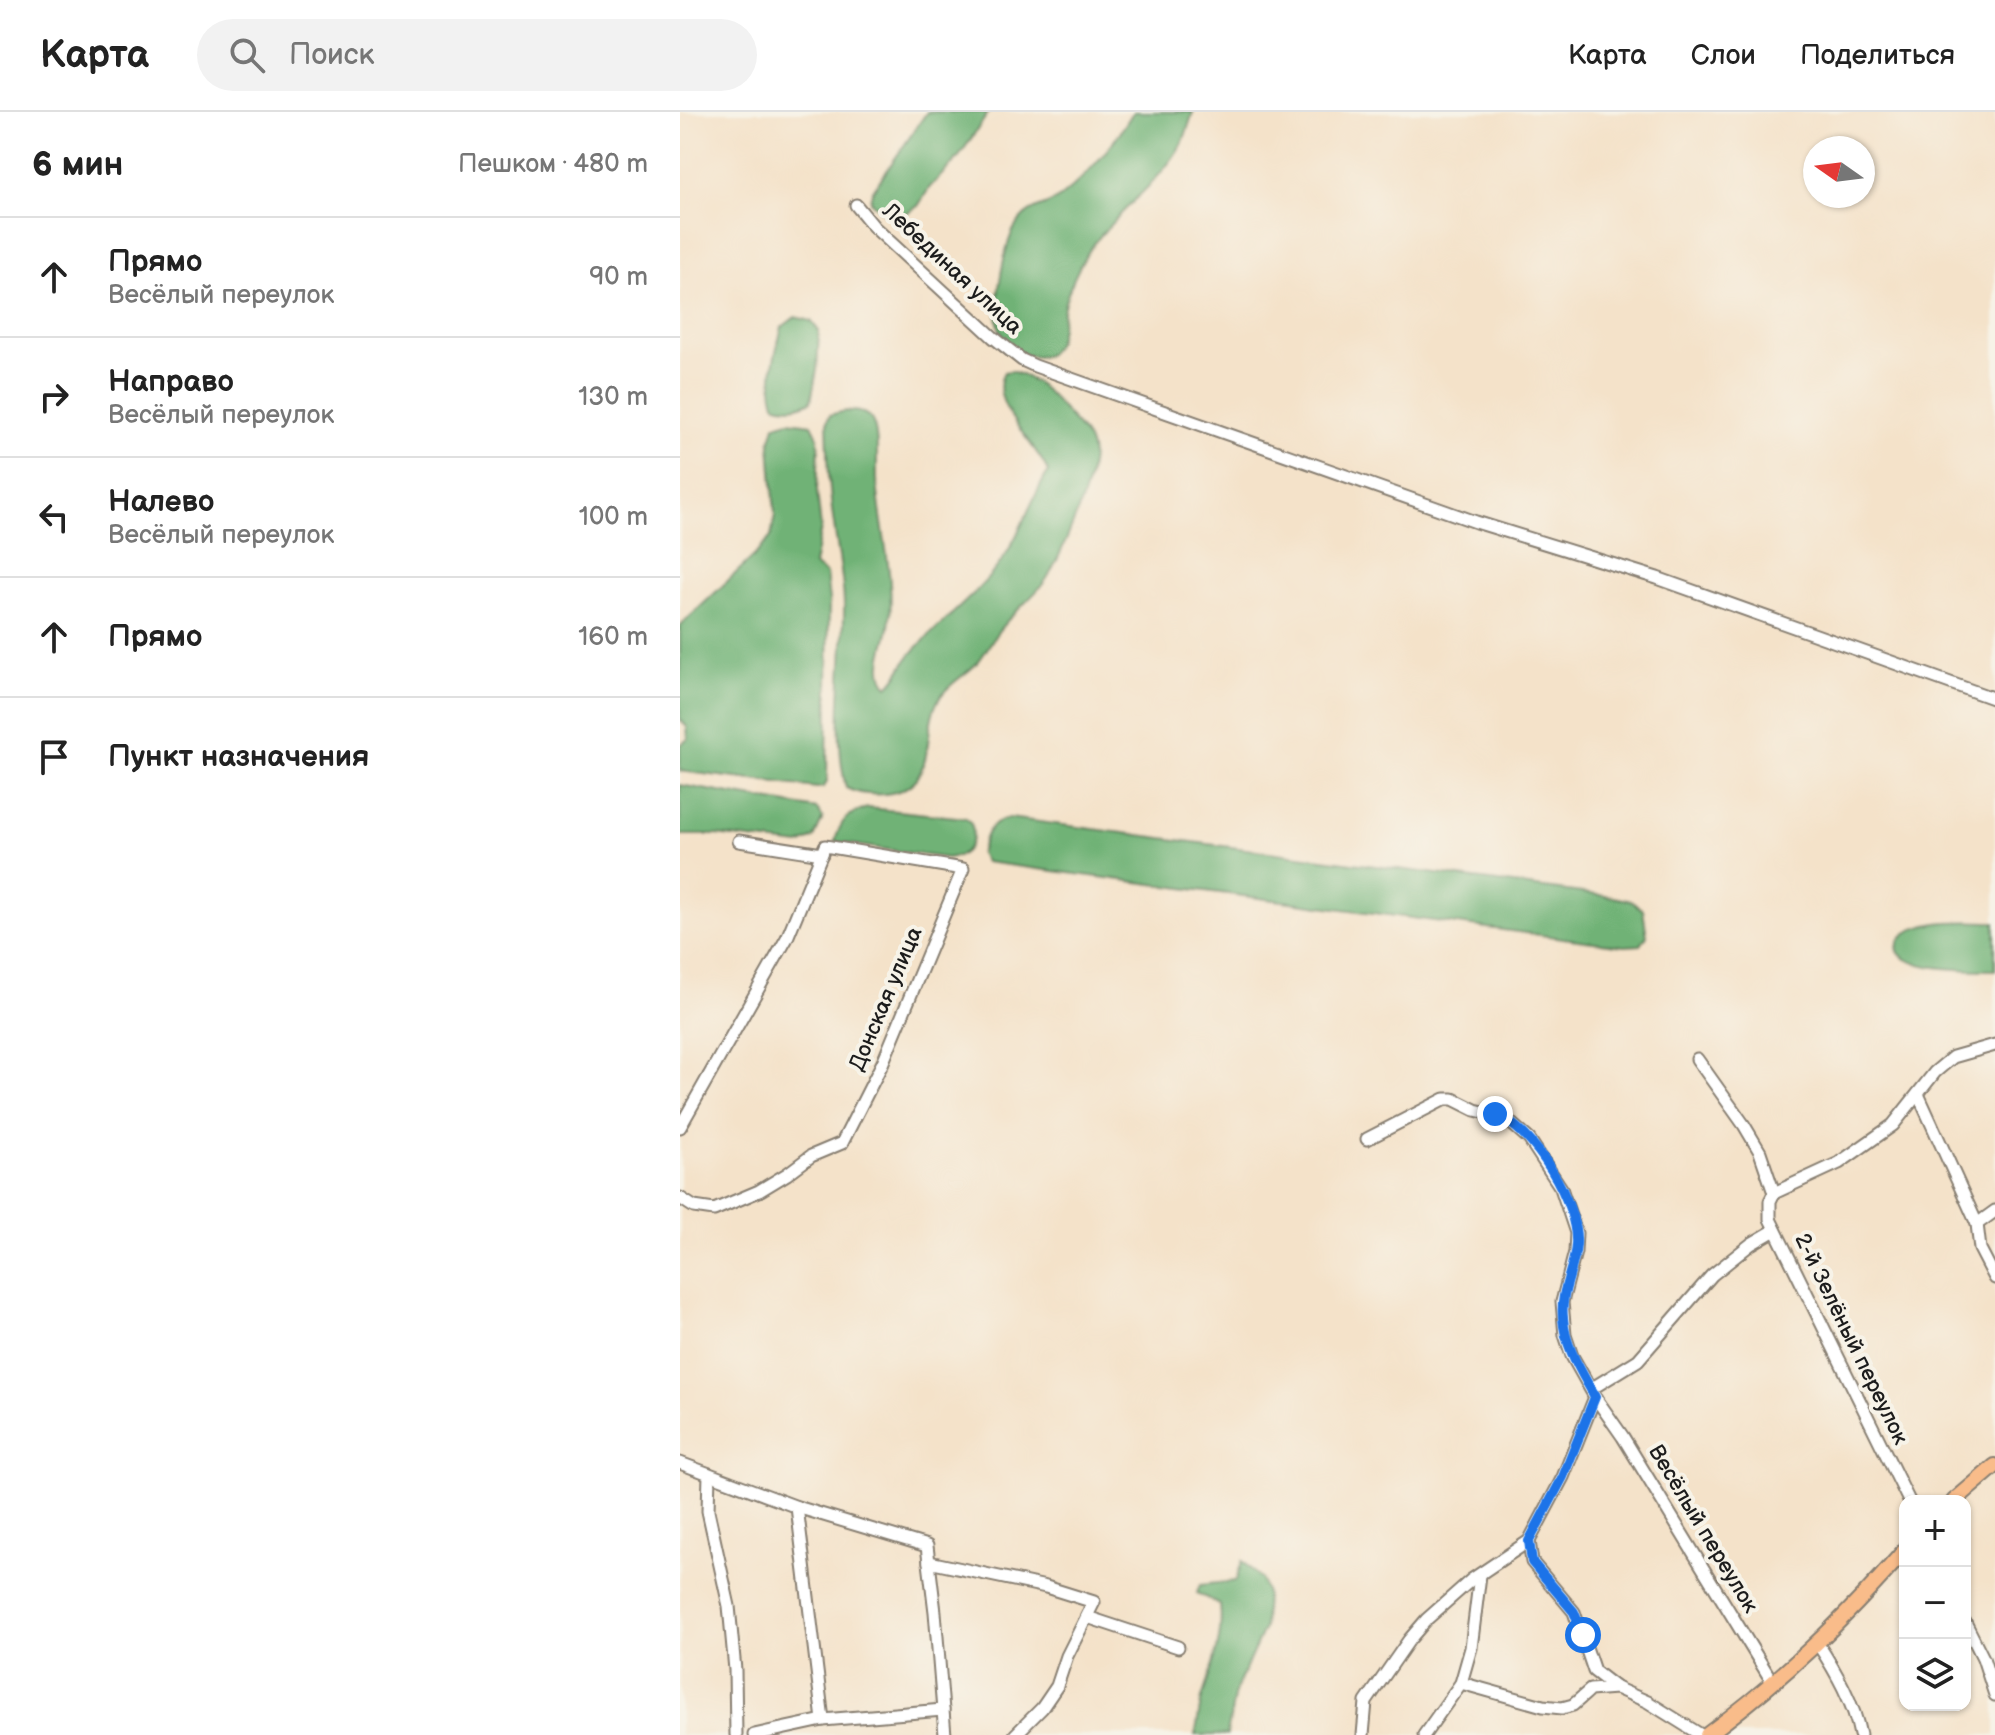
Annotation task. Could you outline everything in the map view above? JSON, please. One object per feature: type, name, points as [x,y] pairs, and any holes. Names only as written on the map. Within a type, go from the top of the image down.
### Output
[{"type":"main road","points":[[1961,1495],[1995,1466]]},
{"type":"main road","points":[[1704,1735],[1773,1683],[1818,1644],[1899,1556]]},
{"type":"street","name":"Лебединая улица","points":[[856,205],[874,227],[1022,360],[1476,522],[1671,583],[1995,699]]},
{"type":"street","points":[[680,1127],[787,938],[823,850],[739,841]]},
{"type":"street","name":"Донская улица","points":[[680,1198],[694,1207],[714,1210],[759,1191],[811,1156],[842,1143],[883,1062],[963,869],[823,850]]},
{"type":"street","points":[[1774,1193],[1839,1163],[1893,1125],[1935,1072],[1953,1057],[1995,1045]]},
{"type":"street","name":"2-й Зелёный переулок","points":[[1697,1059],[1760,1152],[1774,1193],[1769,1210],[1775,1230],[1906,1495]]},
{"type":"street","points":[[1918,1094],[1977,1224],[1980,1249],[1995,1278]]},
{"type":"street","name":"Весёлый переулок","points":[[1367,1139],[1445,1099],[1503,1117],[1529,1139],[1561,1188],[1576,1233],[1575,1252],[1562,1302],[1565,1335],[1572,1356],[1773,1683]]},
{"type":"street","points":[[1977,1224],[1995,1211]]},
{"type":"street","points":[[1363,1735],[1366,1702],[1388,1667],[1427,1619],[1480,1575],[1529,1541],[1563,1477],[1593,1393],[1653,1347],[1712,1275],[1751,1244],[1775,1230]]},
{"type":"street","points":[[680,1463],[797,1507],[927,1546],[945,1735]]},
{"type":"street","points":[[709,1474],[708,1511],[729,1606],[735,1670],[736,1735]]},
{"type":"street","points":[[797,1507],[823,1720]]},
{"type":"street","points":[[1529,1541],[1530,1557],[1535,1566],[1574,1612],[1594,1671],[1616,1688],[1648,1702],[1704,1735]]},
{"type":"street","points":[[1500,1561],[1535,1566]]},
{"type":"street","points":[[929,1562],[1046,1587],[1094,1602],[1051,1696],[1015,1735]]},
{"type":"street","points":[[1424,1735],[1461,1683],[1471,1648],[1480,1575]]},
{"type":"street","points":[[1087,1617],[1178,1647]]},
{"type":"street","points":[[1971,1634],[1995,1695]]},
{"type":"street","points":[[1818,1644],[1832,1665],[1853,1710],[1860,1735]]},
{"type":"street","points":[[1461,1683],[1543,1706],[1562,1708],[1573,1705],[1590,1690],[1616,1688]]},
{"type":"street","points":[[754,1735],[823,1720],[943,1710]]},
{"type":"green space","points":[[927,112],[989,112],[958,158],[930,187],[918,206],[903,215],[888,216],[870,201],[872,192]]},
{"type":"green space","points":[[1133,112],[1193,112],[1183,141],[1162,172],[1108,227],[1085,257],[1065,302],[1054,348],[1044,356],[1026,355],[1007,341],[998,321],[1000,279],[1014,229],[1025,215],[1056,200],[1084,176],[1110,146]]},
{"type":"green space","points":[[795,317],[811,321],[819,331],[817,370],[811,401],[798,406],[784,406],[775,404],[773,365],[782,327]]},
{"type":"green space","points":[[1011,371],[1028,378],[1049,394],[1081,430],[1089,444],[1091,461],[1083,497],[1058,558],[1043,584],[1002,626],[977,663],[941,696],[932,716],[925,761],[914,781],[908,787],[891,793],[853,791],[846,788],[840,744],[844,604],[832,514],[827,421],[830,415],[857,411],[871,419],[876,432],[877,480],[891,609],[881,666],[888,686],[913,652],[1003,559],[1048,472],[1007,410],[1002,397],[1000,384],[1004,372]]},
{"type":"green space","points":[[789,421],[812,424],[819,446],[817,491],[821,528],[814,565],[826,574],[829,600],[827,781],[824,787],[817,788],[680,771],[680,745],[688,739],[687,727],[680,719],[680,626],[771,537],[775,514],[770,443],[775,425]]},
{"type":"green space","points":[[680,785],[817,809],[823,818],[814,838],[800,845],[716,835],[680,835]]},
{"type":"green space","points":[[868,808],[966,818],[973,832],[971,843],[960,855],[946,858],[835,842],[839,828],[846,819]]},
{"type":"green space","points":[[1009,818],[1613,897],[1632,901],[1643,910],[1647,936],[1641,945],[1624,946],[985,862],[980,854],[986,835],[992,826]]},
{"type":"green space","points":[[1947,922],[1995,922],[1995,970],[1918,964],[1905,959],[1898,951],[1901,937],[1918,927]]},
{"type":"green space","points":[[1242,1561],[1261,1579],[1266,1594],[1264,1628],[1235,1692],[1227,1735],[1195,1735],[1216,1652],[1221,1617],[1220,1605],[1197,1593],[1200,1585],[1236,1581]]},
{"type":"route","points":[[1495,1114],[1529,1139],[1546,1162],[1561,1188],[1576,1233],[1573,1262],[1564,1288],[1563,1318],[1572,1356],[1595,1397],[1563,1477],[1529,1541],[1532,1562],[1574,1612],[1583,1635]]}]
